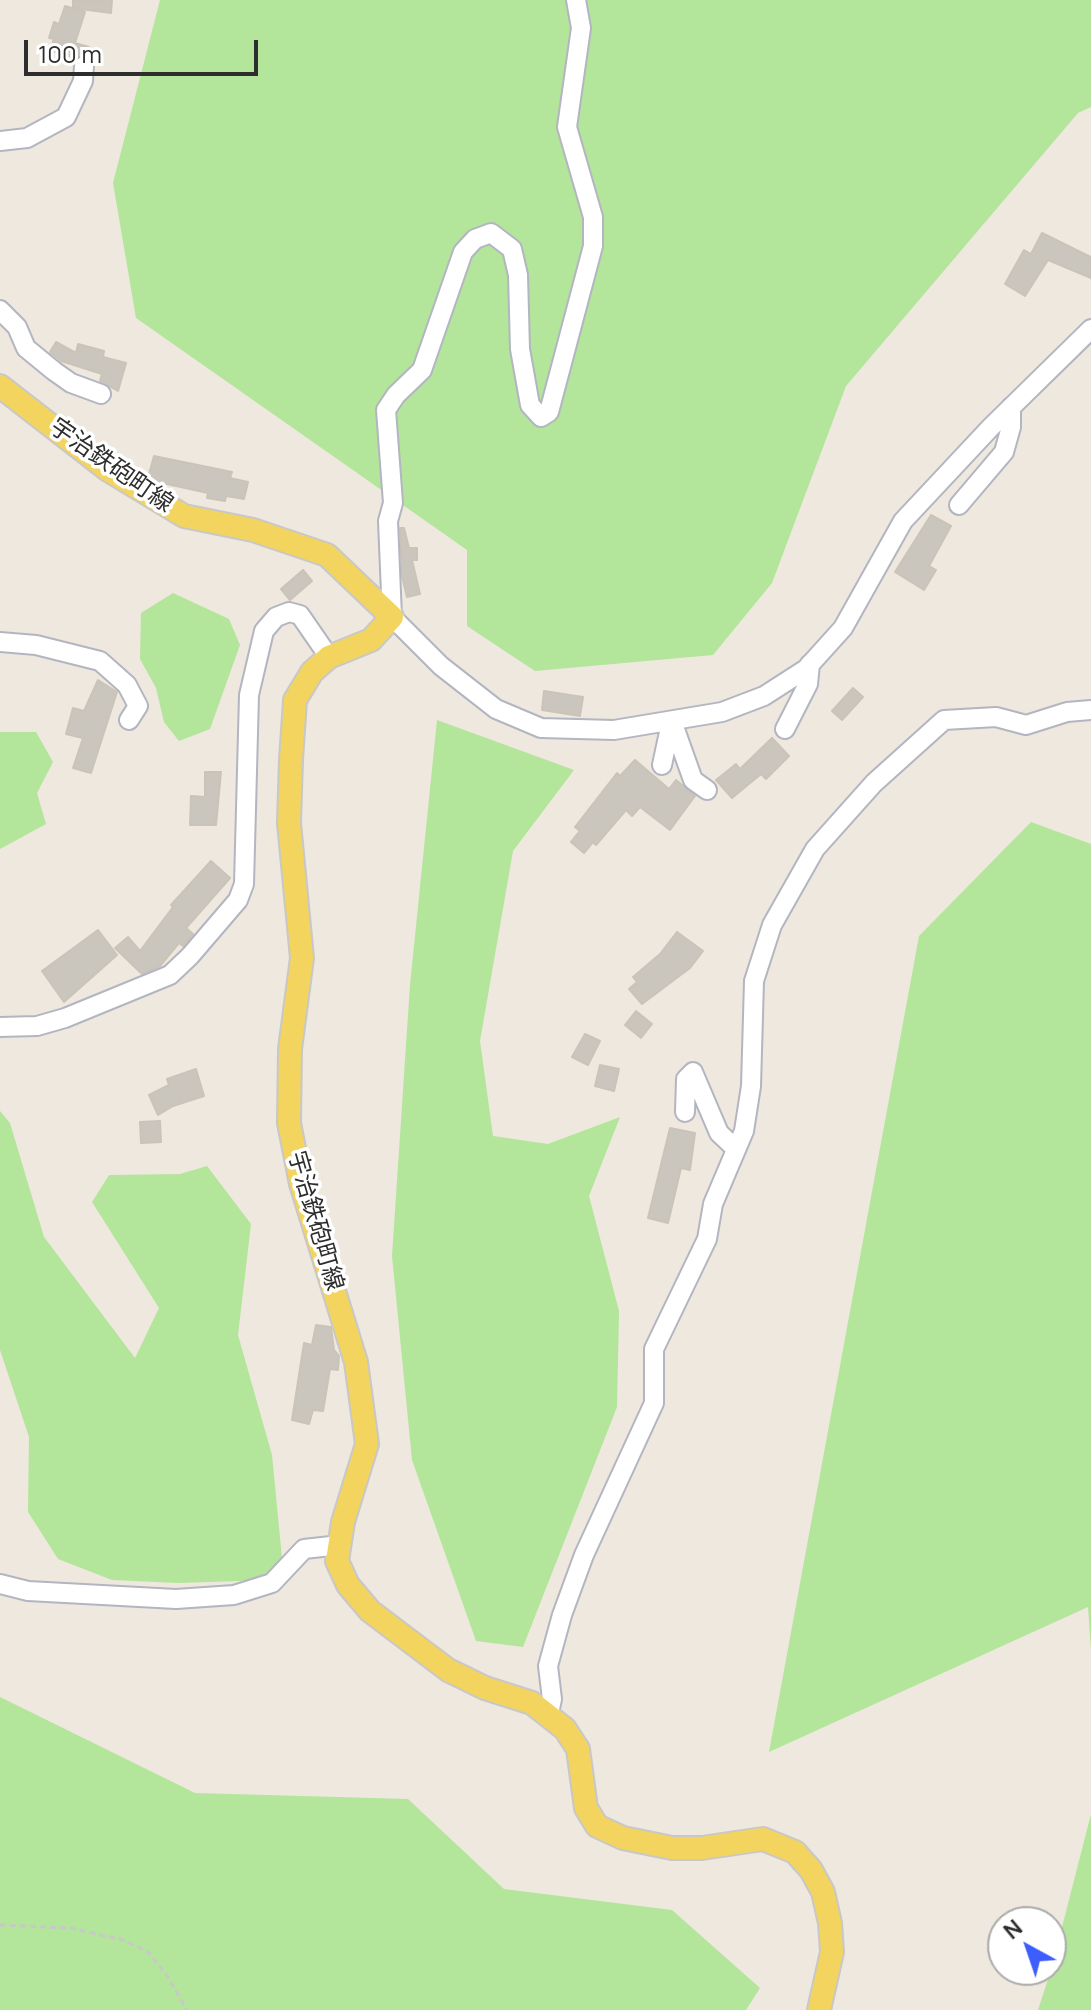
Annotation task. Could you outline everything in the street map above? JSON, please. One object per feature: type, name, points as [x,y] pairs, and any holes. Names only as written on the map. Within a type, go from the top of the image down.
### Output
[{"type":"main road","name":"宇治鉄砲町線","points":[[0,386],[108,470],[184,516],[253,530],[327,555],[392,617],[371,640],[329,657],[312,672],[295,700],[289,823],[302,958],[290,1049],[289,1123],[301,1184],[356,1362],[367,1444],[343,1522],[337,1561],[348,1585],[370,1611],[448,1670],[549,1713],[578,1749],[586,1808],[597,1826],[623,1838],[672,1848],[702,1848],[763,1839],[795,1852],[811,1870],[823,1892],[830,1923],[832,1952],[819,2010]]},
{"type":"street","points":[[576,0],[581,28],[567,127],[590,203],[593,246],[549,412],[541,417],[530,405],[520,349],[518,275],[512,249],[491,233],[475,239],[463,252],[422,370],[396,395],[386,410],[393,503],[388,521],[392,617],[470,692],[518,720],[541,728],[571,731],[614,730],[722,712],[764,696],[810,664],[843,628],[903,521],[1011,407],[1091,329]]},
{"type":"street","points":[[0,141],[27,138],[66,117],[83,81],[84,66]]},
{"type":"street","points":[[0,310],[17,327],[26,348],[71,383],[101,394]]},
{"type":"street","points":[[959,505],[1004,452],[1011,407]]},
{"type":"street","points":[[0,1027],[37,1026],[65,1018],[170,975],[190,956],[238,900],[244,884],[249,695],[264,631],[276,617],[289,612],[300,615],[329,657]]},
{"type":"street","points":[[0,642],[36,645],[100,661],[127,685],[138,706],[129,720]]},
{"type":"street","points":[[785,729],[808,684],[810,664]]},
{"type":"street","points":[[549,1713],[552,1699],[548,1666],[562,1615],[584,1555],[654,1403],[654,1349],[707,1239],[713,1204],[744,1131],[751,1086],[754,981],[772,925],[815,849],[874,783],[944,720],[996,717],[1026,725],[1067,712],[1091,710]]},
{"type":"street","points":[[662,765],[672,721]]},
{"type":"street","points":[[672,721],[693,780],[707,790]]},
{"type":"street","points":[[685,1112],[686,1079],[693,1072],[719,1133],[736,1149]]},
{"type":"street","points":[[0,1584],[28,1591],[176,1599],[234,1595],[272,1583],[304,1549],[340,1545]]},
{"type":"path","points":[[0,1925],[70,1928],[123,1940],[148,1952],[166,1974],[187,2010]]},
{"type":"green space","points":[[160,0],[1091,0],[1091,107],[1078,113],[846,386],[772,583],[713,655],[535,671],[467,626],[467,550],[136,318],[113,183]]},
{"type":"green space","points":[[173,593],[229,619],[240,645],[210,729],[179,741],[164,722],[156,688],[140,659],[141,613]]},
{"type":"green space","points":[[437,720],[574,770],[513,851],[480,1041],[493,1136],[548,1144],[620,1117],[589,1196],[619,1311],[617,1407],[523,1647],[476,1641],[412,1460],[392,1256],[410,985]]},
{"type":"green space","points":[[0,732],[36,732],[53,762],[37,793],[46,824],[0,849]]},
{"type":"green space","points":[[1031,822],[1091,844],[1091,1650],[1088,1607],[769,1752],[919,936]]},
{"type":"green space","points":[[0,1111],[10,1123],[44,1237],[135,1358],[159,1308],[92,1202],[109,1175],[180,1174],[207,1166],[251,1224],[238,1335],[272,1455],[282,1558],[270,1580],[178,1583],[112,1580],[58,1559],[28,1512],[29,1437],[0,1350]]},
{"type":"green space","points":[[0,1697],[195,1793],[408,1799],[504,1889],[672,1910],[760,1988],[746,2010],[0,2010]]},
{"type":"green space","points":[[1091,1814],[1091,2010],[1038,2010],[1046,1986],[1067,1986],[1067,1908]]},
{"type":"building","points":[[73,0],[112,0],[111,13],[73,8]]},
{"type":"building","points":[[65,6],[85,12],[75,43],[89,47],[87,55],[75,58],[50,50],[54,39],[49,38],[54,22],[59,24]]},
{"type":"building","points":[[1042,233],[1091,257],[1091,278],[1048,260],[1025,296],[1005,284],[1024,250],[1031,254]]},
{"type":"building","points":[[56,342],[76,353],[78,344],[104,351],[103,357],[126,363],[118,391],[100,381],[102,374],[61,361],[50,352]]},
{"type":"building","points":[[154,456],[232,472],[230,478],[248,482],[244,499],[226,496],[225,501],[207,498],[208,493],[153,481],[148,478]]},
{"type":"building","points":[[931,515],[951,526],[929,566],[936,570],[924,590],[895,572]]},
{"type":"building","points":[[400,528],[404,528],[409,548],[417,548],[417,560],[412,560],[420,594],[407,597],[402,576]]},
{"type":"building","points":[[303,570],[312,581],[290,600],[281,589]]},
{"type":"building","points":[[98,680],[117,692],[91,773],[73,768],[83,738],[66,734],[73,708],[84,711]]},
{"type":"building","points":[[853,688],[863,697],[842,720],[832,711]]},
{"type":"building","points":[[544,691],[583,697],[580,716],[542,710]]},
{"type":"building","points":[[772,738],[789,756],[766,779],[761,774],[732,798],[716,780],[736,764],[740,769]]},
{"type":"building","points":[[635,760],[669,789],[676,780],[695,796],[670,830],[640,807],[632,816],[626,810],[596,845],[593,842],[584,853],[571,842],[580,831],[575,827],[617,773],[620,776]]},
{"type":"building","points":[[205,772],[221,772],[216,825],[190,825],[191,796],[205,797]]},
{"type":"building","points":[[211,861],[230,878],[186,928],[193,934],[183,946],[179,943],[160,966],[142,974],[115,948],[128,937],[140,951],[173,907],[171,905]]},
{"type":"building","points":[[98,930],[117,955],[64,1002],[42,971]]},
{"type":"building","points":[[677,932],[703,951],[690,968],[642,1004],[629,989],[637,982],[633,977],[660,954]]},
{"type":"building","points":[[636,1011],[652,1024],[641,1038],[625,1025]]},
{"type":"building","points":[[585,1034],[600,1041],[588,1065],[572,1057]]},
{"type":"building","points":[[600,1065],[619,1069],[614,1091],[595,1086]]},
{"type":"building","points":[[196,1069],[204,1096],[173,1106],[158,1115],[149,1095],[169,1085],[167,1079]]},
{"type":"building","points":[[160,1121],[161,1142],[141,1143],[140,1122]]},
{"type":"building","points":[[670,1128],[695,1133],[690,1170],[681,1168],[668,1223],[648,1218]]},
{"type":"building","points":[[316,1325],[331,1327],[334,1350],[339,1356],[338,1370],[330,1369],[323,1411],[313,1410],[309,1424],[292,1420],[304,1343],[312,1345]]}]
